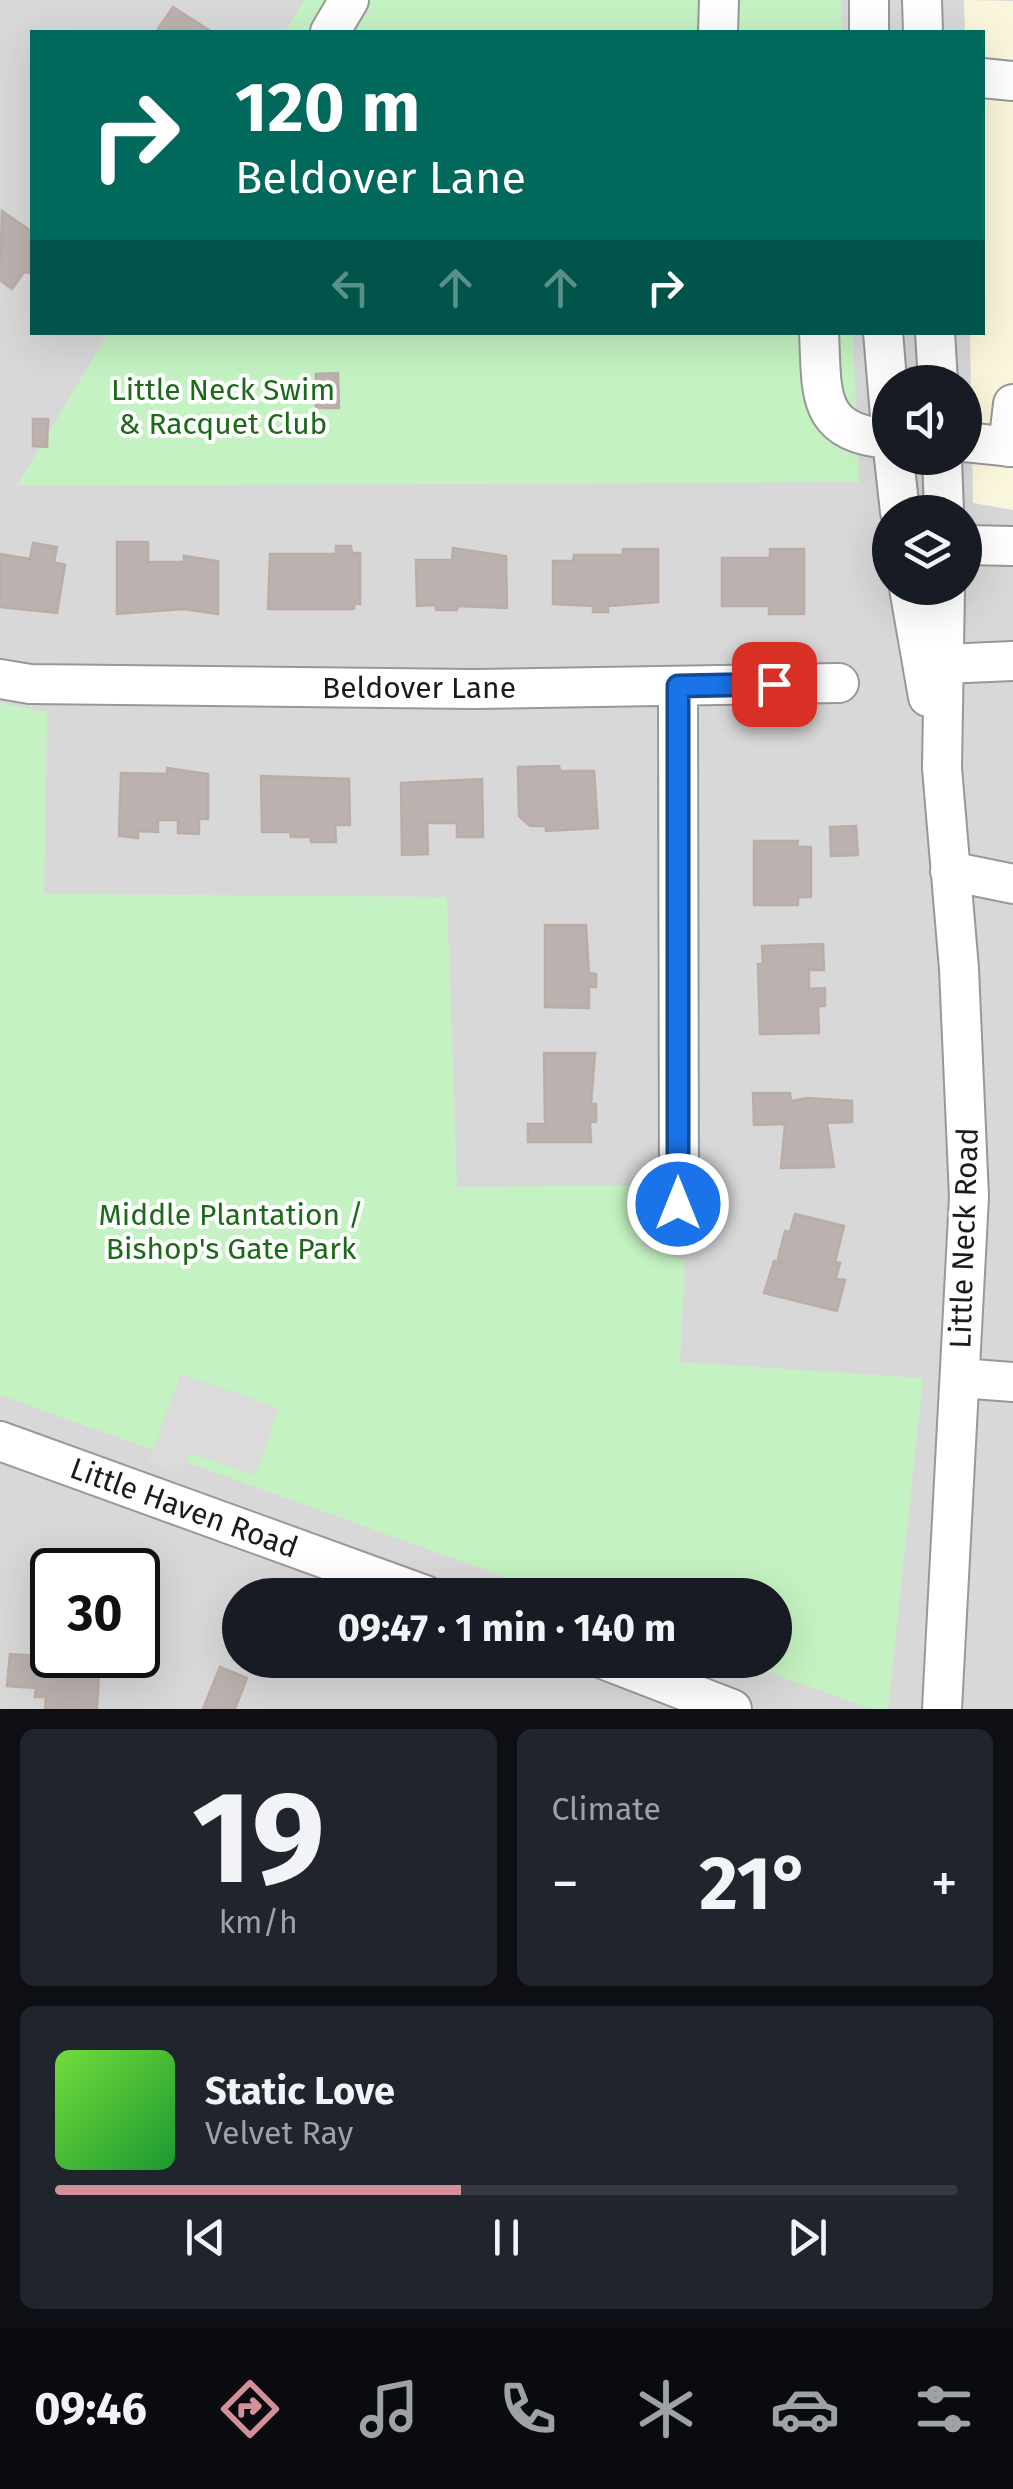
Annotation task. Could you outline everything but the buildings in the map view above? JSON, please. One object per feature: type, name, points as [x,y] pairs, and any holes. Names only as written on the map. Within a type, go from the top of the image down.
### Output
[{"type":"street","points":[[331,30],[349,0]]},
{"type":"street","points":[[718,30],[719,0]]},
{"type":"street","points":[[869,0],[869,30]]},
{"type":"street","points":[[922,0],[922,30]]},
{"type":"street","points":[[985,78],[1013,81]]},
{"type":"street","points":[[819,335],[822,403],[838,424],[872,438]]},
{"type":"street","points":[[884,335],[886,365]]},
{"type":"street","points":[[935,335],[937,365]]},
{"type":"street","points":[[982,444],[1011,447],[1013,404]]},
{"type":"street","points":[[982,545],[1013,546]]},
{"type":"street","name":"Little Neck Road","points":[[912,605],[942,768]]},
{"type":"street","name":"Little Neck Road","points":[[942,1709],[970,1197],[942,768],[945,605]]},
{"type":"street","points":[[944,664],[1013,661]]},
{"type":"street","name":"Beldover Lane","points":[[0,679],[30,684],[473,689],[839,683]]},
{"type":"street","points":[[678,686],[678,1204]]},
{"type":"street","points":[[950,872],[1013,884]]},
{"type":"street","points":[[960,1378],[1013,1382]]},
{"type":"street","name":"Little Haven Road","points":[[0,1441],[377,1578]]},
{"type":"street","points":[[652,1678],[732,1709]]},
{"type":"shaded area","points":[[0,0],[1013,0],[1013,1709],[0,1709]]},
{"type":"shaded area","points":[[964,0],[1013,1],[1013,510],[982,505],[982,495],[973,495],[973,475],[982,475],[982,365],[971,365],[970,335],[985,335],[985,30],[965,30]]},
{"type":"shaded area","points":[[180,1374],[279,1408],[256,1475],[190,1453],[182,1474],[149,1463]]},
{"type":"green space","points":[[304,0],[841,0],[842,30],[286,30]]},
{"type":"green space","name":"Little Neck Swim & Racquet Club","points":[[107,335],[853,335],[859,482],[17,486]]},
{"type":"green space","name":"Middle Plantation / Bishop's Gate Park","points":[[0,703],[47,712],[44,894],[447,897],[457,1187],[633,1185],[643,1246],[685,1260],[680,1362],[923,1378],[888,1709],[871,1709],[785,1678],[792,1678],[792,1578],[508,1578],[0,1395]]},
{"type":"route","points":[[678,1204],[678,686],[774,684]]}]
